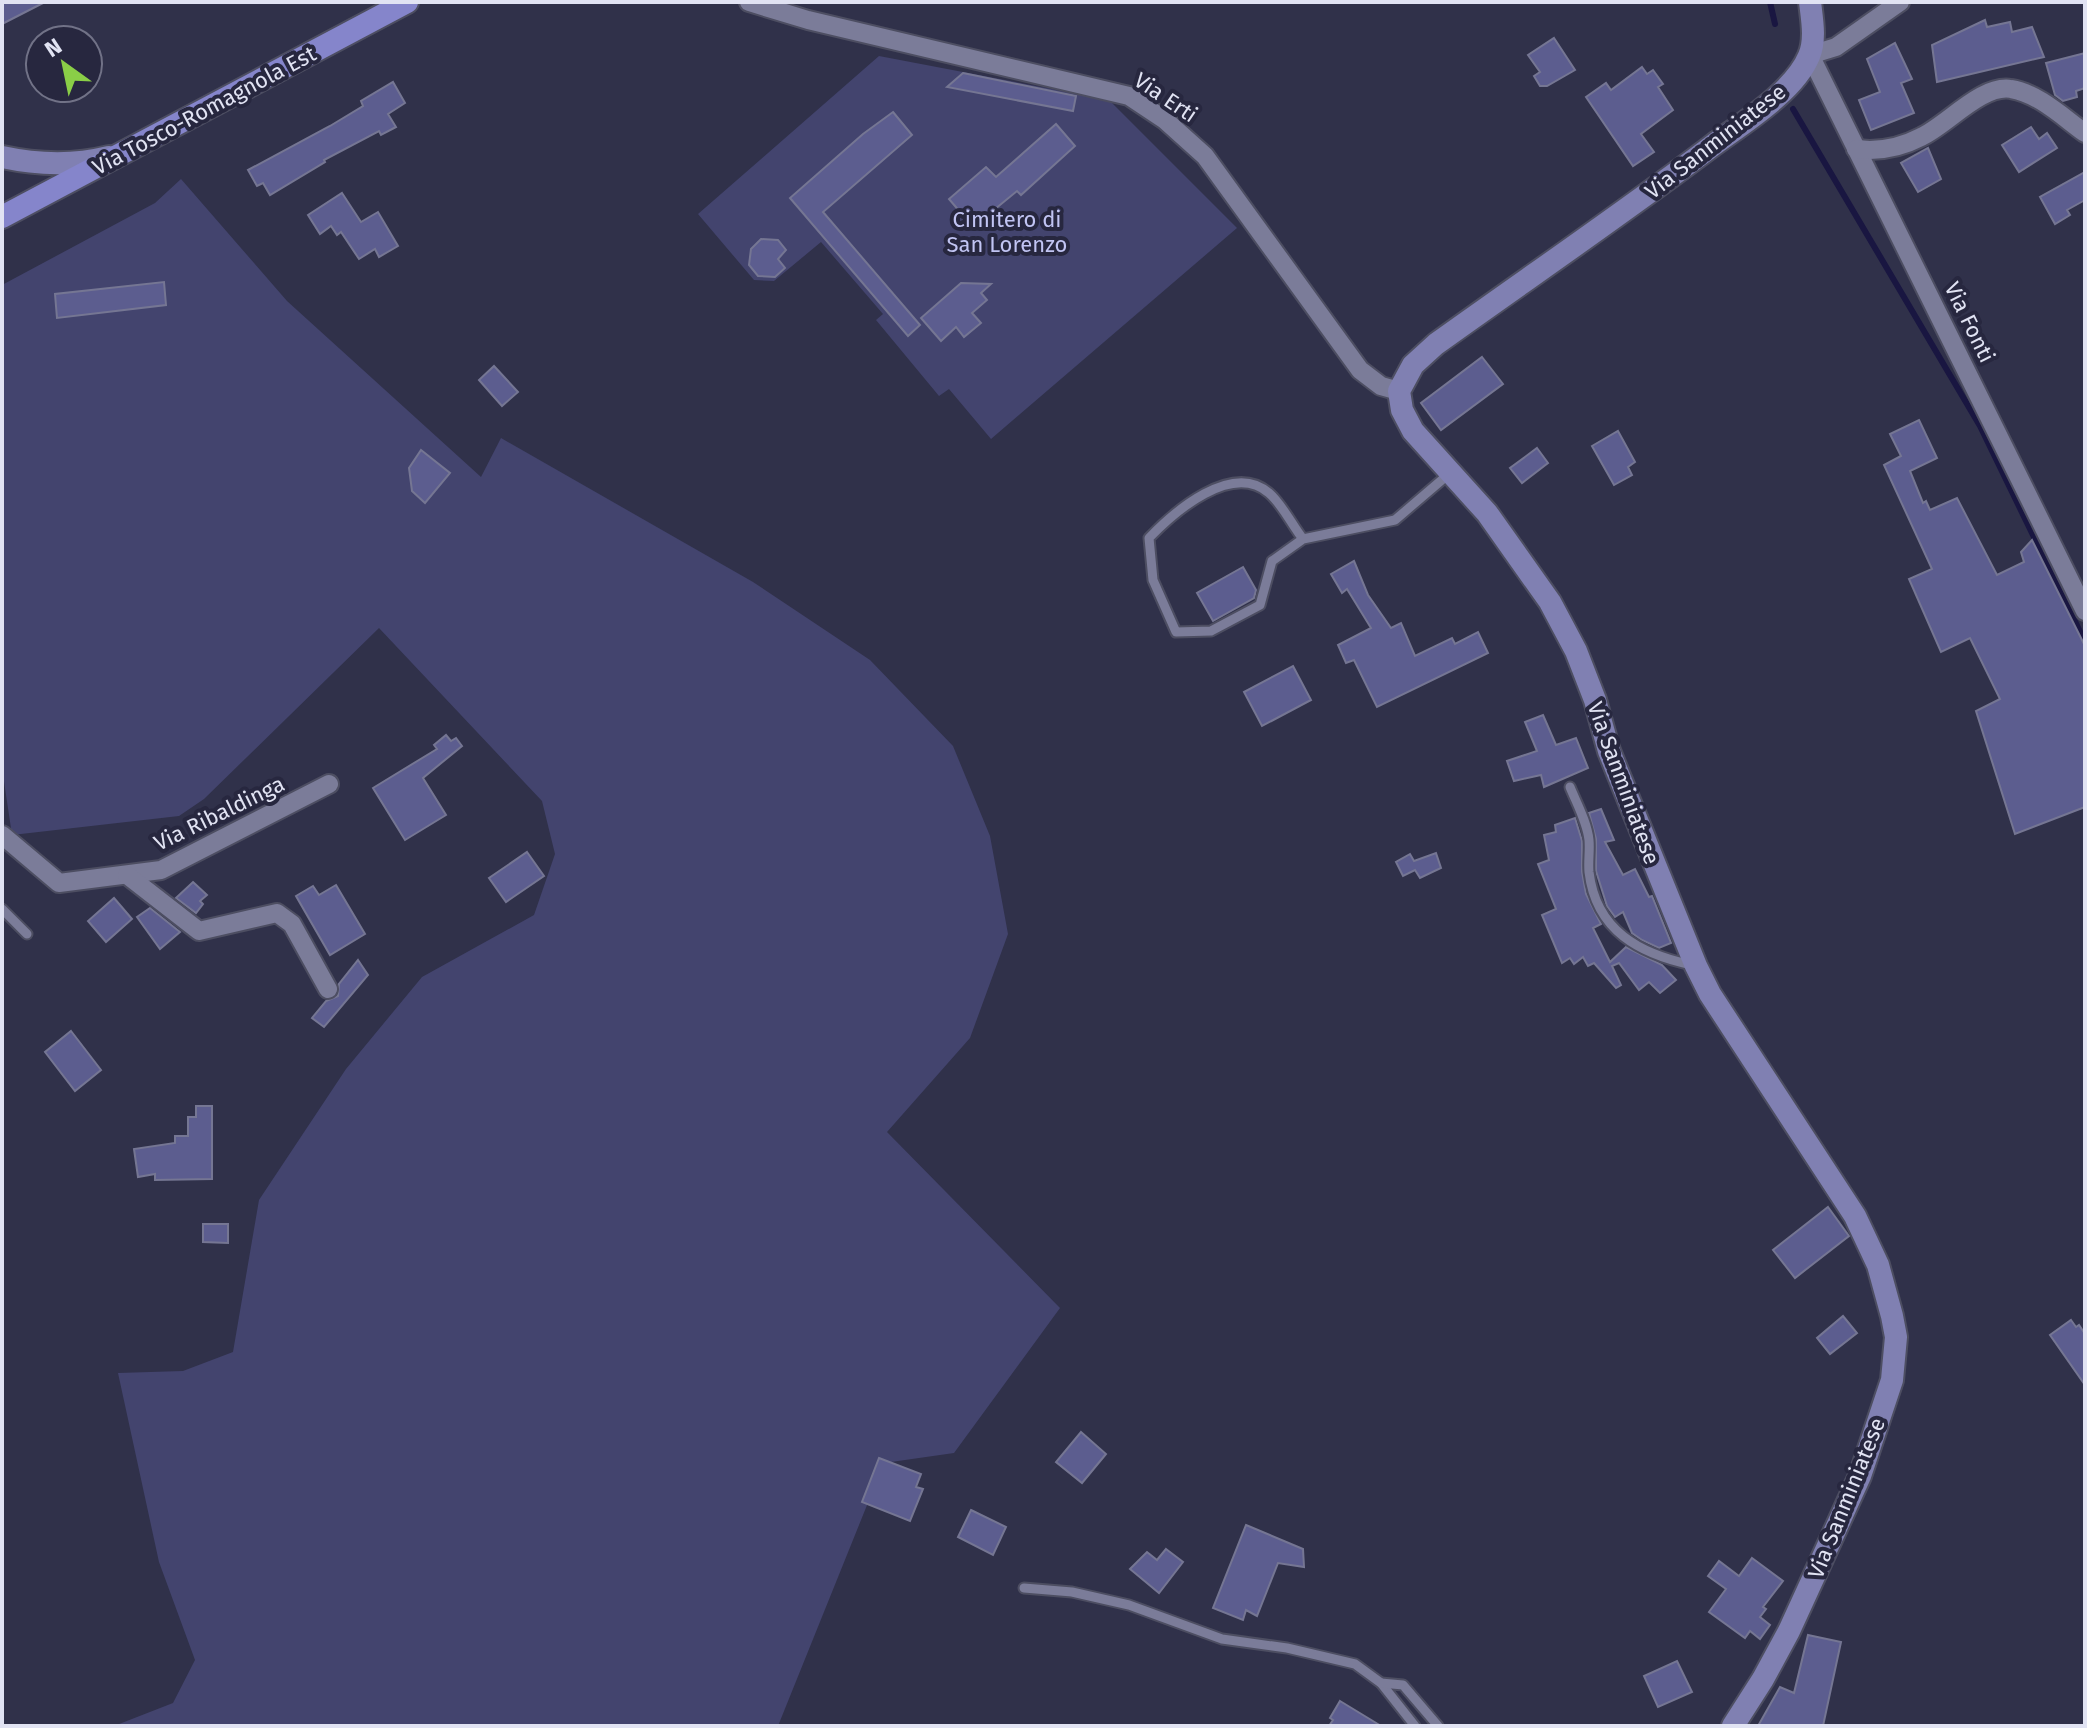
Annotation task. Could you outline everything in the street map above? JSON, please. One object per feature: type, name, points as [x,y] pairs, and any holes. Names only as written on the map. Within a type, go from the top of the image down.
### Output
[{"type":"main road","name":"Via Tosco-Romagnola Est","points":[[2,217],[407,2]]},
{"type":"main road","points":[[1810,2],[1813,35],[1810,55]]},
{"type":"main road","name":"Via Sanminiatese","points":[[1733,1726],[1789,1631],[1860,1476],[1892,1380],[1896,1337],[1878,1265],[1855,1216],[1710,994],[1696,966],[1615,766],[1576,651],[1550,602],[1496,526],[1413,431],[1402,410],[1399,391],[1413,365],[1436,344],[1657,188],[1765,106],[1796,78],[1810,55]]},
{"type":"main road","points":[[2,157],[30,163],[68,164],[122,154]]},
{"type":"street","name":"Via Erti","points":[[749,2],[808,20],[1129,96],[1165,120],[1205,156],[1360,370],[1381,386],[1399,391]]},
{"type":"street","points":[[1810,55],[1836,47],[1900,2]]},
{"type":"street","name":"Via Fonti","points":[[1810,55],[2085,611]]},
{"type":"street","points":[[1856,149],[1875,151],[1896,148],[1922,137],[1984,94],[2010,88],[2040,101],[2085,133]]},
{"type":"street","name":"Via Ribaldinga","points":[[2,835],[59,883],[161,870],[329,784]]},
{"type":"street","points":[[127,875],[199,931],[277,913],[292,924],[328,989]]},
{"type":"lane","points":[[1303,539],[1268,492],[1243,482],[1203,493],[1171,515],[1149,538],[1153,580],[1176,632],[1211,631],[1260,605],[1272,561],[1303,539],[1395,520],[1450,473]]},
{"type":"lane","points":[[1570,787],[1589,839],[1589,873],[1597,901],[1611,924],[1630,943],[1658,958],[1696,966]]},
{"type":"lane","points":[[2,909],[27,934]]},
{"type":"lane","points":[[1024,1588],[1072,1592],[1129,1605],[1222,1639],[1287,1648],[1355,1664],[1381,1683],[1415,1726]]},
{"type":"lane","points":[[1381,1683],[1403,1685],[1438,1726]]},
{"type":"green space","name":"Cimitero di San Lorenzo","points":[[879,56],[1109,100],[1237,228],[991,439],[949,389],[939,396],[876,320],[883,314],[821,242],[774,281],[754,280],[698,214]]},
{"type":"green space","points":[[181,179],[287,301],[481,477],[501,438],[753,582],[870,660],[953,746],[990,836],[1008,934],[970,1038],[887,1132],[1060,1308],[954,1453],[884,1463],[778,1726],[114,1726],[173,1703],[195,1660],[159,1562],[118,1373],[183,1371],[233,1352],[259,1200],[346,1069],[422,977],[534,915],[555,854],[542,801],[379,628],[204,799],[179,816],[12,835],[2,768],[2,285],[155,203]]},
{"type":"building","points":[[2,2],[45,2],[2,24]]},
{"type":"building","points":[[1985,20],[1987,27],[2010,22],[2012,32],[2032,27],[2044,57],[1937,82],[1932,45]]},
{"type":"building","points":[[1554,38],[1575,70],[1547,86],[1540,86],[1534,76],[1540,72],[1528,55]]},
{"type":"building","points":[[1895,43],[1912,79],[1901,83],[1914,113],[1871,130],[1859,100],[1880,92],[1867,59]]},
{"type":"building","points":[[2085,53],[2085,88],[2076,91],[2077,97],[2063,101],[2055,95],[2046,63]]},
{"type":"building","points":[[1642,67],[1647,74],[1653,70],[1663,84],[1658,87],[1673,110],[1641,134],[1654,152],[1633,166],[1586,97],[1606,83],[1611,90]]},
{"type":"building","points":[[963,73],[1076,96],[1073,111],[947,87]]},
{"type":"building","points":[[393,82],[405,103],[388,114],[396,127],[381,135],[379,131],[324,160],[270,195],[263,183],[257,186],[248,170],[363,106],[361,101]]},
{"type":"building","points":[[893,112],[912,135],[823,212],[920,325],[908,336],[790,198]]},
{"type":"building","points":[[1056,124],[1075,146],[1021,195],[1017,191],[973,227],[949,199],[986,167],[996,177]]},
{"type":"building","points":[[2031,127],[2039,139],[2047,133],[2057,148],[2019,172],[2002,145]]},
{"type":"building","points":[[1928,148],[1941,179],[1918,192],[1901,163]]},
{"type":"building","points":[[2085,172],[2085,200],[2067,210],[2070,215],[2055,224],[2040,197]]},
{"type":"building","points":[[342,193],[361,222],[378,212],[398,246],[379,257],[375,249],[359,259],[341,232],[337,235],[331,226],[320,234],[308,215]]},
{"type":"building","points":[[761,239],[778,240],[786,250],[778,259],[785,268],[775,277],[758,276],[749,265],[751,249]]},
{"type":"building","points":[[164,282],[166,305],[57,318],[55,294]]},
{"type":"building","points":[[961,283],[991,284],[981,293],[987,300],[972,313],[981,323],[964,337],[956,327],[941,341],[921,318]]},
{"type":"building","points":[[1482,357],[1503,384],[1441,430],[1421,403]]},
{"type":"building","points":[[494,366],[518,392],[502,406],[479,380]]},
{"type":"building","points":[[1919,420],[1937,458],[1910,471],[1923,503],[1926,501],[1930,510],[1957,498],[1997,575],[2024,562],[2021,552],[2032,540],[2085,646],[2085,807],[2015,834],[1976,711],[2000,699],[1970,638],[1941,652],[1909,579],[1932,569],[1884,465],[1901,456],[1890,434]]},
{"type":"building","points":[[1618,431],[1635,462],[1628,467],[1632,475],[1614,485],[1592,446]]},
{"type":"building","points":[[1537,448],[1548,463],[1522,483],[1510,468]]},
{"type":"building","points":[[421,450],[450,473],[425,503],[412,491],[409,468]]},
{"type":"building","points":[[1354,561],[1368,595],[1391,628],[1401,623],[1415,656],[1452,638],[1455,644],[1478,632],[1488,653],[1377,707],[1354,660],[1346,663],[1338,645],[1371,628],[1347,589],[1342,593],[1331,574]]},
{"type":"building","points":[[1243,567],[1256,590],[1254,598],[1213,621],[1197,593]]},
{"type":"building","points":[[1293,666],[1311,700],[1262,726],[1244,692]]},
{"type":"building","points":[[1543,715],[1556,745],[1576,738],[1588,768],[1544,787],[1541,775],[1514,781],[1507,761],[1537,751],[1525,722]]},
{"type":"building","points":[[446,735],[451,741],[456,738],[462,746],[423,778],[446,815],[405,840],[373,788],[437,749],[434,745]]},
{"type":"building","points":[[1601,809],[1614,840],[1605,842],[1623,875],[1635,869],[1649,897],[1652,896],[1671,943],[1659,948],[1642,940],[1632,933],[1623,912],[1615,917],[1607,906],[1596,871],[1596,839],[1589,813]]},
{"type":"building","points":[[1575,818],[1582,841],[1586,894],[1601,924],[1593,928],[1610,962],[1626,947],[1662,965],[1676,980],[1660,993],[1649,982],[1639,990],[1619,963],[1612,966],[1621,985],[1616,988],[1594,963],[1588,966],[1583,957],[1574,964],[1570,958],[1562,963],[1542,915],[1556,909],[1538,864],[1549,860],[1544,835],[1556,832],[1555,825]]},
{"type":"building","points":[[527,852],[544,876],[506,902],[489,878]]},
{"type":"building","points":[[1436,853],[1441,868],[1420,878],[1415,870],[1403,876],[1396,862],[1410,854],[1414,861]]},
{"type":"building","points":[[193,882],[207,895],[200,901],[203,904],[196,913],[176,898]]},
{"type":"building","points":[[336,885],[365,934],[330,955],[296,896],[313,886],[319,895]]},
{"type":"building","points":[[114,898],[132,919],[106,942],[88,921]]},
{"type":"building","points":[[150,908],[180,932],[160,949],[137,917]]},
{"type":"building","points":[[358,960],[368,975],[324,1027],[312,1018],[326,1001],[338,996],[339,984]]},
{"type":"building","points":[[71,1031],[101,1070],[75,1091],[45,1052]]},
{"type":"building","points":[[196,1106],[212,1106],[212,1179],[155,1180],[155,1174],[138,1177],[134,1149],[175,1143],[175,1136],[188,1136],[188,1117],[196,1117]]},
{"type":"building","points":[[1828,1207],[1849,1236],[1795,1278],[1773,1250]]},
{"type":"building","points":[[203,1224],[228,1224],[228,1243],[203,1242]]},
{"type":"building","points":[[1843,1316],[1857,1333],[1830,1354],[1817,1338]]},
{"type":"building","points":[[2071,1320],[2085,1334],[2085,1385],[2050,1335]]},
{"type":"building","points":[[1081,1432],[1106,1454],[1082,1483],[1056,1462]]},
{"type":"building","points":[[879,1458],[921,1474],[916,1487],[923,1489],[910,1521],[862,1502]]},
{"type":"building","points":[[971,1510],[1006,1527],[993,1555],[958,1537]]},
{"type":"building","points":[[1246,1525],[1303,1549],[1304,1567],[1278,1563],[1257,1616],[1246,1610],[1243,1620],[1213,1608]]},
{"type":"building","points":[[1166,1549],[1183,1562],[1159,1593],[1130,1569],[1147,1552],[1157,1560]]},
{"type":"building","points":[[1752,1558],[1783,1581],[1763,1607],[1766,1609],[1760,1617],[1770,1625],[1760,1639],[1750,1631],[1745,1638],[1709,1612],[1726,1589],[1708,1576],[1719,1561],[1739,1576]]},
{"type":"building","points":[[1808,1635],[1841,1642],[1823,1726],[1758,1726],[1780,1687],[1794,1693]]},
{"type":"building","points":[[1677,1661],[1692,1692],[1658,1707],[1644,1676]]},
{"type":"building","points":[[1340,1701],[1381,1726],[1329,1726]]},
{"type":"waterway","points":[[1770,2],[1775,24]]},
{"type":"waterway","points":[[1793,109],[1980,426],[2085,642]]}]
